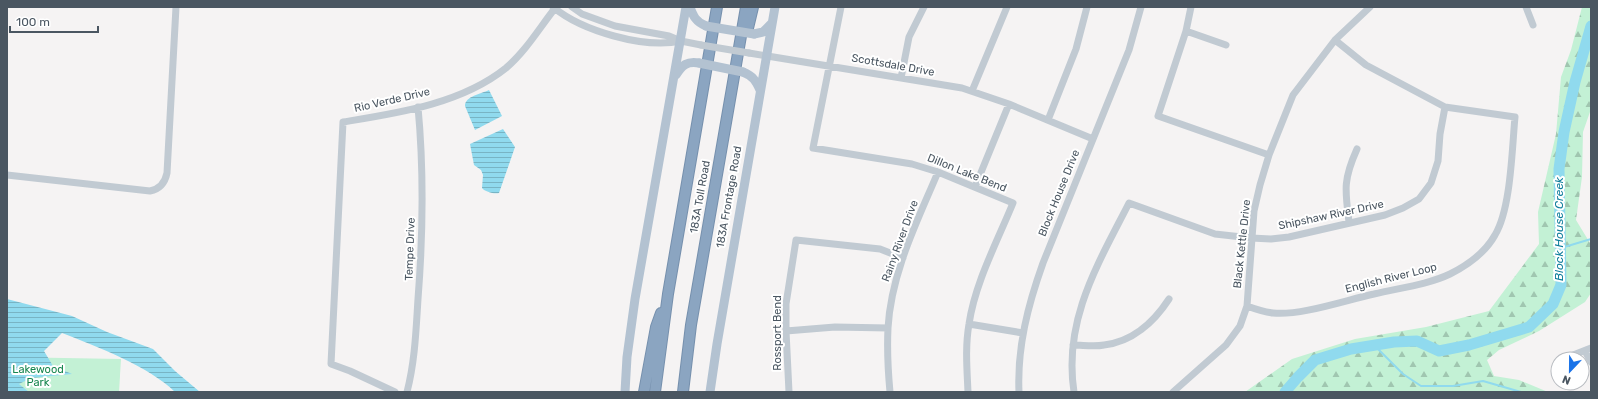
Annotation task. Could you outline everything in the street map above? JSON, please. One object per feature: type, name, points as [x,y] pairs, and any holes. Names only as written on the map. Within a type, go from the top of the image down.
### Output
[{"type":"highway","name":"183A Toll Road","points":[[655,392],[668,294],[717,7]]},
{"type":"highway","name":"183A Toll Road","points":[[684,392],[691,325],[746,7]]},
{"type":"highway","points":[[732,86],[753,7]]},
{"type":"highway","points":[[644,392],[656,327],[668,294]]},
{"type":"main road","points":[[625,392],[627,358],[635,299],[686,7]]},
{"type":"main road","points":[[690,7],[695,19],[699,23],[706,26],[754,34],[764,32],[772,22]]},
{"type":"main road","name":"183A Frontage Road","points":[[710,392],[775,7]]},
{"type":"main road","points":[[674,80],[684,65],[692,62],[743,72],[754,78],[760,90]]},
{"type":"street","points":[[7,175],[150,191],[158,189],[164,183],[167,173],[176,7]]},
{"type":"street","name":"Scottsdale Drive","points":[[572,7],[582,14],[615,26],[669,36],[681,41],[972,91],[1009,104],[1093,139]]},
{"type":"street","points":[[828,66],[841,7]]},
{"type":"street","points":[[901,78],[909,37],[924,7]]},
{"type":"street","points":[[972,91],[1007,7]]},
{"type":"street","points":[[1048,120],[1076,49],[1087,7]]},
{"type":"street","name":"Block House Drive","points":[[1019,392],[1023,333],[1031,296],[1129,50],[1141,7]]},
{"type":"street","points":[[1191,7],[1186,31],[1158,116],[1269,155]]},
{"type":"street","name":"Black Kettle Drive","points":[[1173,392],[1226,345],[1240,326],[1247,306],[1254,211],[1269,155],[1293,95],[1335,40],[1370,7]]},
{"type":"street","points":[[1526,7],[1533,25]]},
{"type":"street","name":"Scottsdale Drive","points":[[555,8],[580,24],[629,40],[667,44],[681,41]]},
{"type":"street","name":"Rio Verde Drive","points":[[396,392],[332,364],[343,122],[418,107],[452,98],[482,84],[506,68],[520,54],[555,8]]},
{"type":"street","points":[[1186,31],[1226,45]]},
{"type":"street","name":"English River Loop","points":[[1247,306],[1273,313],[1298,312],[1427,281],[1449,274],[1467,264],[1483,251],[1496,235],[1503,216],[1508,185],[1515,117],[1445,107],[1366,65],[1335,40]]},
{"type":"street","name":"Dillon Lake Bend","points":[[828,66],[813,148],[912,164],[938,172],[1012,203],[976,294],[969,324],[966,356],[968,392]]},
{"type":"street","points":[[975,187],[1009,104]]},
{"type":"street","name":"Tempe Drive","points":[[408,392],[412,375],[416,336],[422,244],[422,147],[418,107]]},
{"type":"street","name":"Shipshaw River Drive","points":[[1073,345],[1076,324],[1083,296],[1092,274],[1129,203],[1215,234],[1271,239],[1289,237],[1349,222],[1385,215],[1419,199],[1431,183],[1438,161],[1440,134],[1445,107]]},
{"type":"street","points":[[1349,222],[1345,185],[1349,167],[1357,149]]},
{"type":"street","name":"Rainy River Drive","points":[[890,392],[888,328],[894,288],[903,258],[938,172]]},
{"type":"street","name":"Rossport Bend","points":[[789,392],[786,304],[796,240],[880,249],[903,258]]},
{"type":"street","points":[[1074,392],[1073,345],[1104,346],[1123,341],[1139,332],[1161,311],[1169,299]]},
{"type":"street","points":[[969,324],[1023,333]]},
{"type":"street","points":[[786,331],[835,327],[888,328]]},
{"type":"street","points":[[1588,350],[1591,362]]},
{"type":"green space","points":[[1582,7],[1591,7],[1591,109],[1583,132],[1582,177],[1576,220],[1590,243],[1591,293],[1585,302],[1539,331],[1499,350],[1487,360],[1494,376],[1519,380],[1548,392],[1245,392],[1292,359],[1355,339],[1426,327],[1489,311],[1539,244],[1538,212],[1556,134],[1561,77],[1571,50]]},
{"type":"green space","name":"Lakewood Park","points":[[7,357],[121,359],[119,392],[7,392]]},
{"type":"water","points":[[489,90],[502,116],[475,130],[465,106],[466,103],[470,98]]},
{"type":"water","points":[[503,129],[515,147],[499,193],[492,193],[485,191],[482,188],[483,175],[481,170],[474,165],[470,144]]},
{"type":"water","points":[[7,299],[72,316],[107,332],[153,349],[175,371],[200,392],[175,392],[152,374],[122,358],[62,333],[44,351],[53,366],[72,374],[31,378],[19,384],[29,392],[7,392]]},
{"type":"waterway","name":"Block House Creek","points":[[1285,392],[1315,360],[1351,349],[1394,342],[1417,341],[1439,351],[1469,345],[1529,327],[1553,304],[1561,285],[1559,169],[1564,132],[1575,82],[1591,26]]},
{"type":"waterway","points":[[1561,248],[1591,239]]},
{"type":"waterway","points":[[1375,346],[1403,374],[1421,386],[1453,386],[1483,381],[1521,392]]}]
